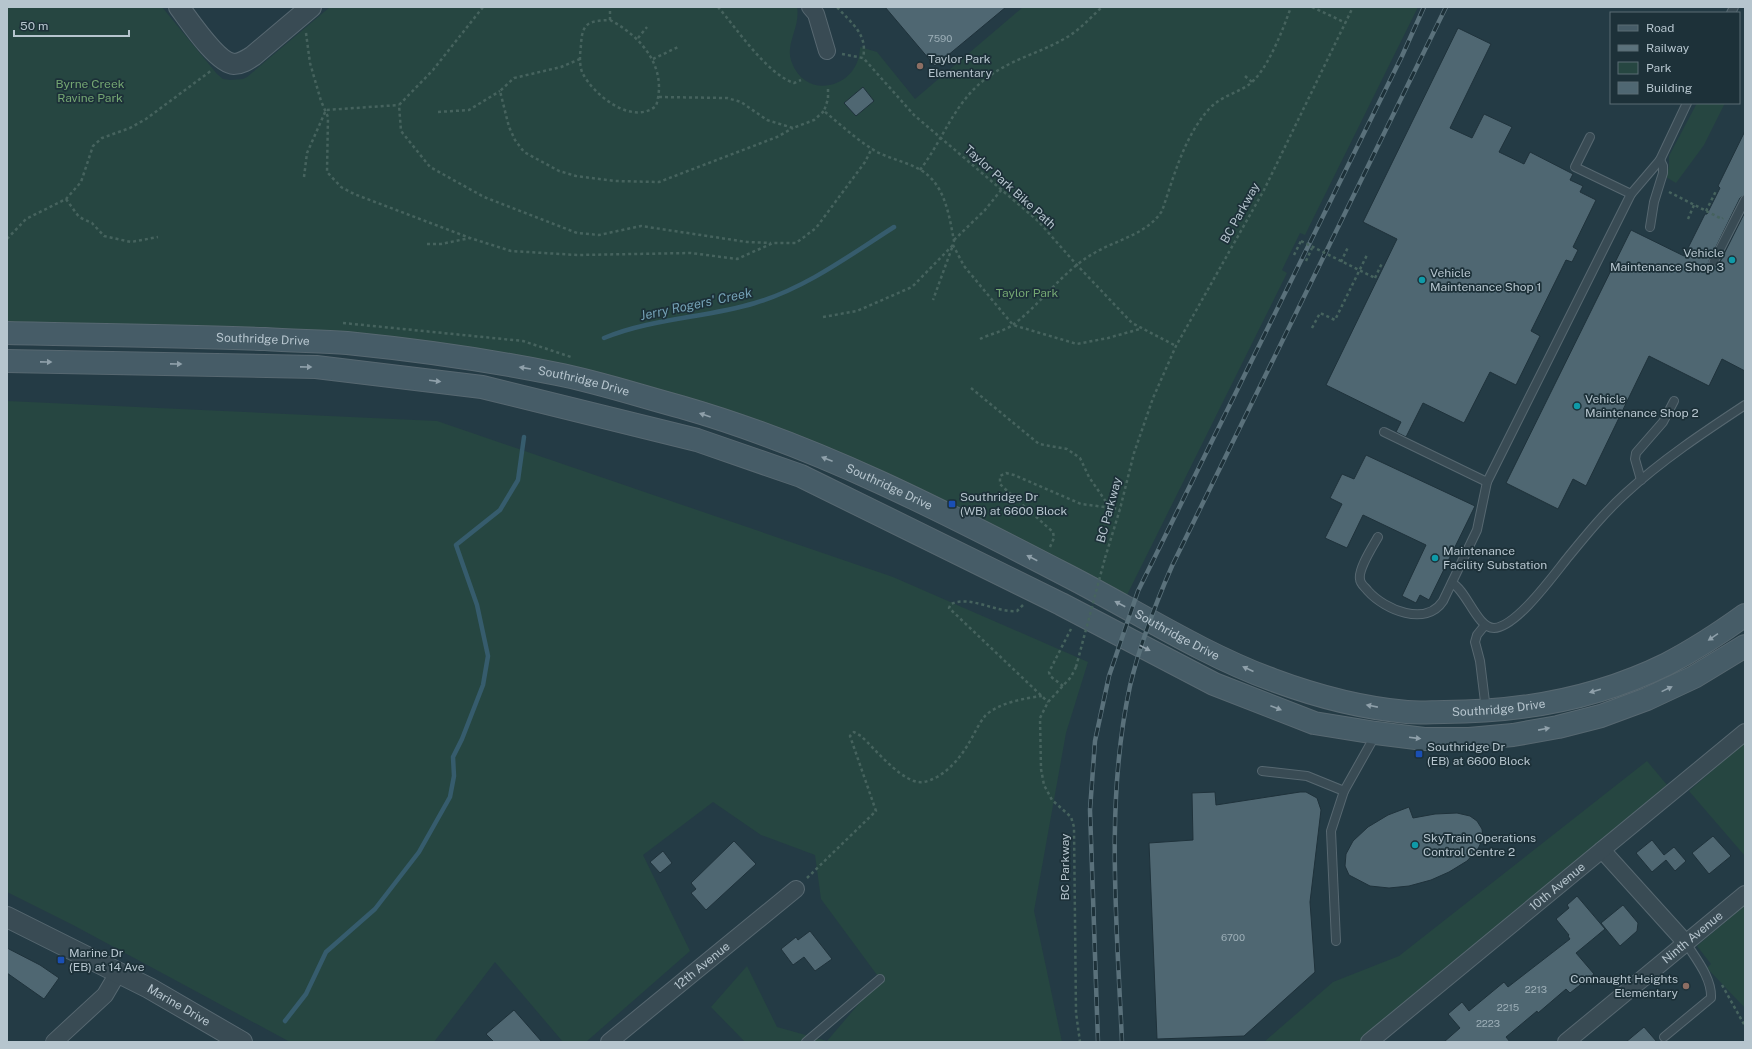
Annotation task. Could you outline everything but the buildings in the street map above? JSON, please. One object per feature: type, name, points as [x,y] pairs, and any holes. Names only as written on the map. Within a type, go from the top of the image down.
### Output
[{"type":"main road","name":"Southridge Drive","points":[[7,333],[229,338],[344,343],[448,355],[574,378],[686,409],[777,439],[846,466],[902,492],[1067,576],[1210,652],[1271,679],[1326,697],[1411,713],[1486,712],[1523,708],[1607,688],[1664,666],[1700,646],[1745,615]]},
{"type":"main road","name":"Southridge Drive","points":[[7,361],[316,367],[482,387],[697,440],[801,476],[1061,604],[1214,684],[1314,723],[1424,739],[1469,739],[1513,735],[1558,727],[1601,716],[1647,699],[1694,676],[1745,646]]},
{"type":"main road","points":[[1376,733],[1411,713]]},
{"type":"street","points":[[178,7],[213,50],[223,60],[234,64],[244,62],[254,56],[304,13]]},
{"type":"street","points":[[810,7],[816,14],[827,51]]},
{"type":"street","name":"10th Avenue","points":[[1369,1042],[1745,732]]},
{"type":"street","points":[[1602,850],[1686,943]]},
{"type":"street","name":"12th Avenue","points":[[609,1042],[796,889]]},
{"type":"street","name":"Ninth Avenue","points":[[1566,1042],[1745,894]]},
{"type":"street","name":"Marine Drive","points":[[7,917],[118,973],[242,1042]]},
{"type":"street","points":[[54,1042],[105,995],[118,973]]},
{"type":"lane","points":[[1378,537],[1360,571],[1362,584],[1379,600],[1404,612],[1413,614],[1429,613],[1440,605],[1478,530],[1487,482],[1631,194],[1660,160],[1687,104]]},
{"type":"lane","points":[[1590,137],[1575,166],[1631,194]]},
{"type":"lane","points":[[1650,227],[1654,202],[1663,173],[1663,166],[1660,160]]},
{"type":"lane","points":[[1714,261],[1745,200]]},
{"type":"lane","points":[[1641,480],[1635,459],[1636,453],[1663,422],[1674,401]]},
{"type":"lane","points":[[1452,583],[1461,589],[1486,625],[1494,628],[1504,625],[1523,610],[1592,528],[1641,480],[1745,405]]},
{"type":"lane","points":[[1384,432],[1487,482]]},
{"type":"lane","points":[[1486,625],[1477,635],[1475,642],[1480,661],[1486,712]]},
{"type":"lane","points":[[1336,941],[1331,831],[1344,791],[1376,733]]},
{"type":"lane","points":[[1262,771],[1307,776],[1344,791]]},
{"type":"lane","points":[[1664,1037],[1711,998],[1711,989],[1701,967],[1686,943]]},
{"type":"lane","points":[[806,1042],[880,979]]},
{"type":"path","points":[[326,110],[399,105],[433,70],[483,7]]},
{"type":"path","points":[[610,7],[610,20]]},
{"type":"path","points":[[718,7],[771,70],[788,81],[794,83],[801,80]]},
{"type":"path","points":[[827,51],[863,58],[865,47],[862,36],[837,7]]},
{"type":"path","points":[[920,170],[959,105],[990,75],[1024,55],[1062,40],[1082,27],[1102,7]]},
{"type":"path","points":[[980,339],[1013,325],[1076,264],[1096,252],[1140,232],[1157,219],[1162,211],[1184,147],[1196,126],[1209,109],[1221,98],[1252,82],[1263,70],[1291,7]]},
{"type":"path","points":[[1312,7],[1346,23]]},
{"type":"path","name":"BC Parkway","points":[[1080,1042],[1076,1013],[1074,827],[1071,817],[1055,804],[1044,785],[1041,768],[1040,718],[1048,702],[1071,677],[1076,666],[1105,558],[1120,509],[1134,453],[1153,398],[1176,346],[1264,190],[1353,7]]},
{"type":"path","points":[[304,13],[310,63],[321,101],[328,117],[327,172],[341,188],[402,213],[470,238],[511,251],[577,255],[691,253],[737,258],[773,243]]},
{"type":"path","points":[[610,20],[624,27],[638,38],[653,59],[658,76],[659,97],[656,106],[647,113],[636,113],[618,107],[597,93],[582,72],[580,59],[581,35],[585,25],[594,21],[610,20]]},
{"type":"path","points":[[638,38],[647,27]]},
{"type":"path","points":[[653,59],[678,47]]},
{"type":"path","name":"Taylor Park Bike Path","points":[[863,58],[914,115],[1002,189],[1038,222],[1132,323],[1176,346]]},
{"type":"path","points":[[438,112],[469,110],[500,91],[514,78],[547,70],[580,59]]},
{"type":"path","points":[[7,239],[26,219],[66,199],[81,182],[93,146],[102,138],[130,128],[146,120],[213,69]]},
{"type":"path","points":[[1245,76],[1252,82]]},
{"type":"path","points":[[500,91],[509,127],[515,140],[524,152],[559,171],[576,176],[615,181],[658,182],[777,137],[793,128],[814,120],[824,110],[828,99],[828,88]]},
{"type":"path","points":[[659,97],[727,98],[741,102],[767,120],[793,128]]},
{"type":"path","points":[[399,105],[401,132],[430,166],[484,197],[577,234],[599,234],[641,226],[748,242],[796,243],[816,228],[865,162],[872,148]]},
{"type":"path","points":[[304,177],[307,153],[326,110]]},
{"type":"path","points":[[824,110],[858,139],[872,148],[920,170],[935,183],[948,207],[954,241],[933,300]]},
{"type":"path","points":[[954,241],[985,210],[1002,189]]},
{"type":"path","points":[[1706,211],[1716,190]]},
{"type":"path","points":[[1668,191],[1722,219]]},
{"type":"path","points":[[66,199],[79,217],[92,223],[104,236],[131,242],[158,237]]},
{"type":"path","points":[[1688,219],[1694,205]]},
{"type":"path","points":[[426,244],[441,244],[470,238]]},
{"type":"path","points":[[1294,255],[1301,241],[1312,248],[1375,278],[1382,263]]},
{"type":"path","points":[[823,317],[857,311],[912,287],[953,245]]},
{"type":"path","points":[[953,245],[964,266],[1013,325],[1077,344],[1108,338],[1141,329]]},
{"type":"path","points":[[1341,262],[1348,247]]},
{"type":"path","points":[[1306,261],[1312,248]]},
{"type":"path","points":[[1312,328],[1320,313],[1335,320],[1367,255]]},
{"type":"path","points":[[971,388],[980,398],[1039,444],[1067,449],[1080,458],[1089,477],[1111,509]]},
{"type":"path","points":[[1025,602],[1017,611],[1008,612],[959,601],[951,604],[949,608],[1048,702]]},
{"type":"path","points":[[1063,686],[1050,676],[1049,672],[1072,627]]},
{"type":"path","points":[[796,889],[876,811],[850,736],[854,732],[861,736],[899,772],[914,781],[922,783],[946,772],[959,758],[985,716],[995,709],[1020,699],[1042,696]]},
{"type":"green space","name":"Taylor Park","points":[[7,7],[162,7],[217,74],[223,79],[230,80],[243,79],[247,77],[330,7],[797,7],[797,22],[791,42],[790,56],[799,75],[809,83],[820,86],[832,85],[842,80],[851,72],[858,61],[860,47],[877,52],[915,99],[1023,7],[1418,7],[1305,235],[1300,233],[1282,270],[1287,273],[1126,597],[969,514],[589,372],[7,323]]},
{"type":"green space","points":[[1696,104],[1724,104],[1704,145],[1676,183],[1666,177],[1669,166],[1669,156]]},
{"type":"green space","points":[[7,401],[437,421],[893,577],[1088,662],[1066,733],[1034,911],[1062,1042],[745,1042],[711,1007],[747,966],[777,1027],[827,1041],[880,979],[821,899],[815,855],[761,835],[713,802],[643,855],[690,951],[586,1042],[563,1042],[495,962],[434,1042],[290,1042],[73,925],[7,892]]},
{"type":"green space","points":[[1745,742],[1745,856],[1689,791]]},
{"type":"green space","points":[[1647,761],[1672,791],[1361,1042],[1264,1042],[1333,982],[1399,956]]},
{"type":"green space","points":[[1745,905],[1745,1008],[1707,968],[1711,964],[1697,946]]},
{"type":"waterway","name":"Jerry Rogers' Creek","points":[[604,338],[641,326],[736,308],[774,297],[810,280],[894,227]]},
{"type":"waterway","name":"Jerry Rogers' Creek","points":[[285,1021],[306,994],[326,952],[375,909],[419,852],[450,797],[454,776],[453,757],[462,739],[483,685],[488,656],[477,605],[456,545],[500,510],[518,480],[524,437]]},
{"type":"railway","points":[[1098,1042],[1090,810],[1095,741],[1109,676],[1138,591],[1402,56],[1424,7]]},
{"type":"railway","points":[[1122,1042],[1116,908],[1115,818],[1122,729],[1130,686],[1138,655],[1172,566],[1446,7]]},
{"type":"place","name":"Taylor Park Elementary","points":[[920,66]]},
{"type":"place","name":"Vehicle Maintenance Shop 3","points":[[1732,260]]},
{"type":"place","name":"Vehicle Maintenance Shop 1","points":[[1422,280]]},
{"type":"place","name":"Vehicle Maintenance Shop 2","points":[[1577,406]]},
{"type":"place","name":"Southridge Dr (WB) at 6600 Block","points":[[952,504]]},
{"type":"place","name":"Maintenance Facility Substation","points":[[1435,558]]},
{"type":"place","name":"Southridge Dr (EB) at 6600 Block","points":[[1419,754]]},
{"type":"place","name":"SkyTrain Operations Control Centre 2","points":[[1415,845]]},
{"type":"place","name":"Marine Dr (EB) at 14 Ave","points":[[61,960]]},
{"type":"place","name":"Connaught Heights Elementary","points":[[1686,986]]},
{"type":"park label","name":"Byrne Creek Ravine Park","points":[[90,91]]}]
